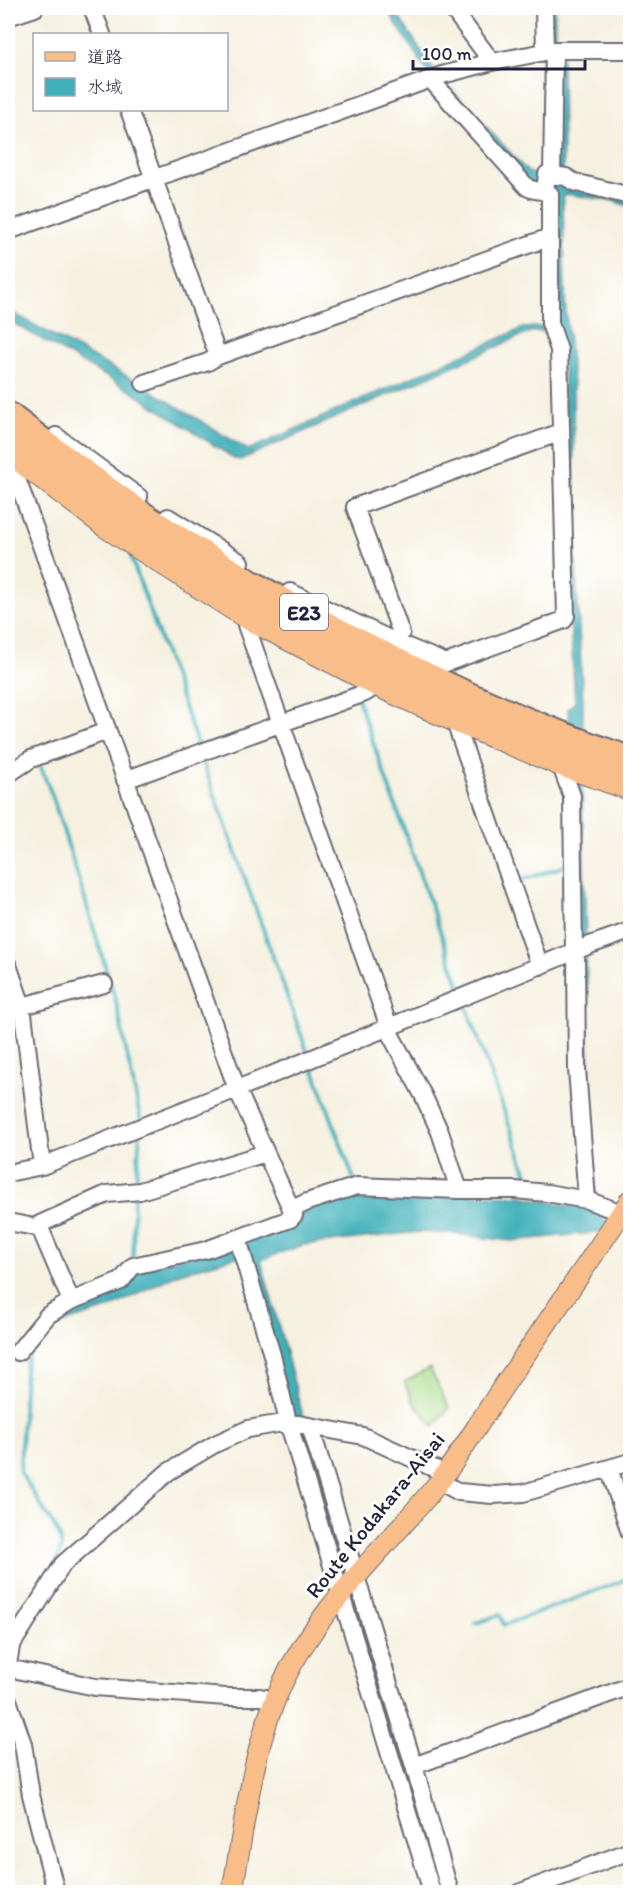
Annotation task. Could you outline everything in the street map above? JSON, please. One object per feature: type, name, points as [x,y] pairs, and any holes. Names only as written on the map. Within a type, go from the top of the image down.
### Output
[{"type":"highway","name":"E23","points":[[8,413],[74,464],[176,536],[271,594],[383,653],[476,698],[630,758]]},
{"type":"highway","name":"E23","points":[[8,434],[64,477],[168,550],[262,608],[375,668],[470,712],[586,760],[630,775]]},
{"type":"main road","points":[[8,453],[106,528],[247,619],[376,686],[455,722],[562,766],[630,790]]},
{"type":"main road","name":"Route Kodakara-Aisai","points":[[232,1893],[257,1759],[264,1732],[284,1680],[310,1635],[442,1477],[624,1210]]},
{"type":"street","points":[[8,17],[35,8]]},
{"type":"street","points":[[92,8],[102,33]]},
{"type":"street","points":[[452,8],[492,62]]},
{"type":"street","points":[[8,400],[157,510],[279,587],[446,663],[564,620],[566,616],[559,350],[553,331],[550,237],[554,51],[544,8]]},
{"type":"street","points":[[8,231],[436,78],[492,62],[554,51],[630,50]]},
{"type":"street","points":[[436,78],[531,189],[553,180],[574,182],[630,196]]},
{"type":"street","points":[[129,111],[218,356]]},
{"type":"street","points":[[144,383],[208,362],[218,356],[550,237]]},
{"type":"street","points":[[396,642],[401,633],[355,507],[561,432]]},
{"type":"street","points":[[8,453],[237,1089],[294,1215],[240,1246],[206,1250],[134,1266],[121,1281],[71,1301],[48,1315],[18,1352]]},
{"type":"street","points":[[247,619],[246,625],[388,1028],[440,1132],[459,1190]]},
{"type":"street","points":[[125,780],[365,693],[376,686]]},
{"type":"street","points":[[455,722],[540,966]]},
{"type":"street","points":[[8,774],[31,759],[107,731]]},
{"type":"street","points":[[562,766],[572,796],[580,950],[577,1069],[592,1202]]},
{"type":"street","points":[[8,1173],[42,1166],[140,1128],[630,931]]},
{"type":"street","points":[[8,964],[42,1166]]},
{"type":"street","points":[[15,1008],[104,984]]},
{"type":"street","points":[[71,1301],[40,1224],[107,1194],[135,1192],[266,1153]]},
{"type":"street","points":[[291,1210],[307,1202],[357,1186],[515,1190],[547,1193],[624,1210]]},
{"type":"street","points":[[8,1222],[40,1228]]},
{"type":"street","points":[[240,1246],[272,1355],[299,1424],[348,1587],[432,1893]]},
{"type":"street","points":[[275,1700],[260,1697],[226,1697],[95,1687],[8,1666],[11,1646],[63,1564],[168,1472],[215,1444],[248,1429],[299,1424],[363,1436],[442,1477],[459,1492],[493,1495],[524,1493],[630,1462]]},
{"type":"street","points":[[609,1468],[630,1533]]},
{"type":"street","points":[[348,1587],[414,1766],[450,1893]]},
{"type":"street","points":[[414,1766],[630,1686]]},
{"type":"street","points":[[8,1700],[23,1744],[40,1836],[56,1893]]},
{"type":"street","points":[[521,1893],[630,1851]]},
{"type":"green space","points":[[430,1368],[449,1408],[434,1426],[415,1405],[404,1382]]},
{"type":"water","points":[[384,8],[393,8],[434,70],[528,172],[544,177],[555,43],[552,38],[550,8],[555,8],[555,37],[561,41],[562,55],[563,185],[565,188],[630,201],[630,207],[613,201],[566,194],[563,198],[565,301],[573,384],[575,553],[583,704],[582,786],[591,1147],[598,1210],[605,1220],[630,1217],[630,1229],[511,1241],[418,1232],[303,1245],[261,1260],[306,1427],[446,1892],[436,1892],[243,1255],[179,1273],[110,1308],[64,1323],[43,1334],[47,1320],[135,1271],[295,1223],[309,1205],[358,1191],[521,1196],[591,1208],[568,708],[575,702],[570,618],[563,351],[547,331],[530,332],[240,460],[235,459],[126,388],[8,320],[8,310],[139,383],[248,450],[523,328],[548,326],[554,193],[532,186],[428,73]]},
{"type":"waterway","points":[[131,557],[199,749]]},
{"type":"waterway","points":[[358,700],[462,993]]},
{"type":"waterway","points":[[201,757],[308,1054]]},
{"type":"waterway","points":[[41,767],[53,798],[116,1002],[141,1121]]},
{"type":"waterway","points":[[516,882],[568,865]]},
{"type":"waterway","points":[[465,1002],[532,1188]]},
{"type":"waterway","points":[[312,1065],[354,1180]]},
{"type":"waterway","points":[[136,1187],[140,1132]]},
{"type":"waterway","points":[[133,1262],[134,1197]]},
{"type":"waterway","points":[[30,1347],[25,1370],[20,1472],[59,1534],[61,1547],[56,1560]]},
{"type":"waterway","points":[[476,1623],[500,1615],[504,1625],[630,1578]]}]
